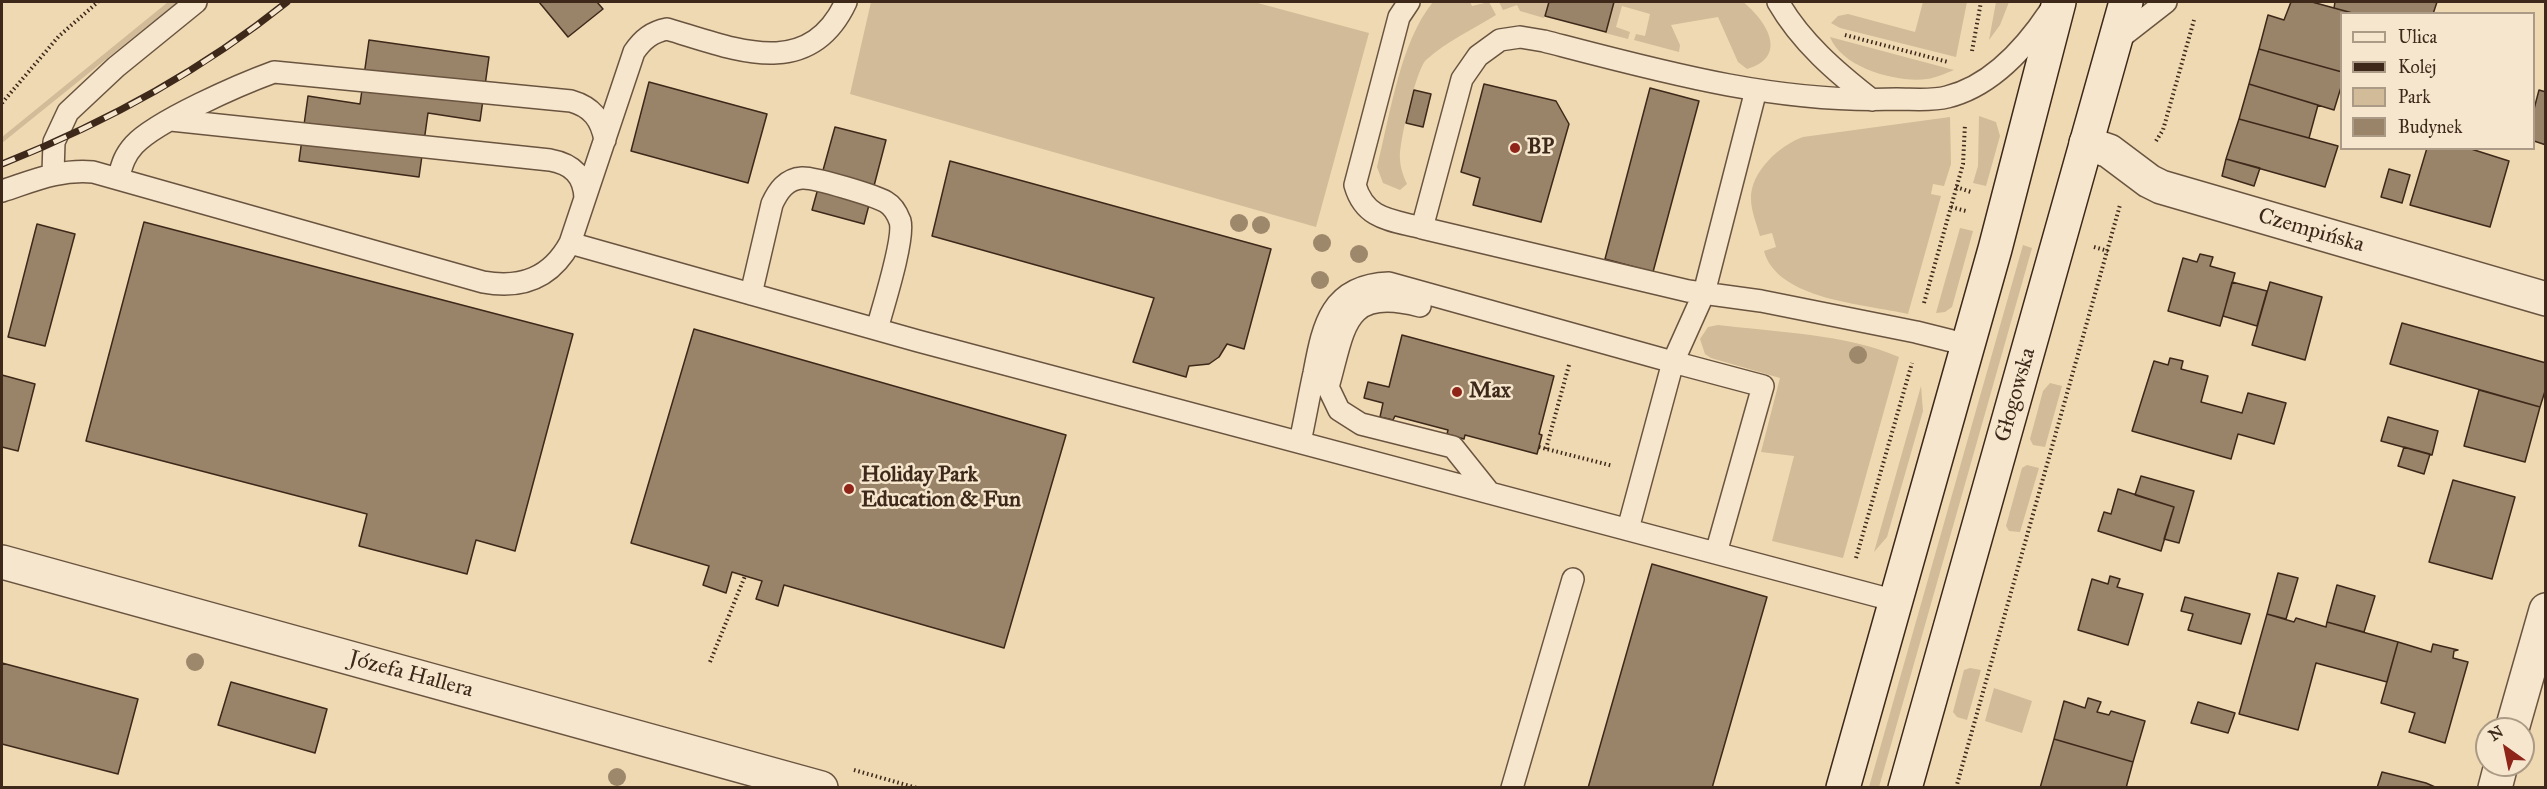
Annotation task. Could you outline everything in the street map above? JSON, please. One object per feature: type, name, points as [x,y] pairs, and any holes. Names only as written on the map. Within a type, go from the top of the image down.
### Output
[{"type":"main road","points":[[1843,788],[1968,345],[2058,2]]},
{"type":"main road","name":"Głogowska","points":[[1905,788],[2126,2]]},
{"type":"main road","name":"Czempińska","points":[[2086,143],[2109,151],[2136,172],[2161,187],[2546,299]]},
{"type":"main road","name":"Józefa Hallera","points":[[2,562],[801,785]]},
{"type":"main road","points":[[2515,717],[2546,610]]},
{"type":"lane","points":[[53,173],[54,142],[68,112],[116,67],[196,2]]},
{"type":"lane","points":[[2,191],[53,173],[83,171],[483,282],[503,285],[523,284],[542,276],[564,255],[634,52],[649,36],[667,29],[753,54],[786,52],[817,38],[831,26],[846,2]]},
{"type":"lane","points":[[1408,2],[1399,17],[1355,185],[1359,200],[1368,210],[1380,217],[1422,228],[1704,293],[1761,300],[1968,345]]},
{"type":"lane","points":[[1422,228],[1462,79],[1478,56],[1500,40],[1520,37],[1544,41],[1756,90],[1814,99],[1872,100],[1947,97],[1988,78],[2011,60],[2058,2]]},
{"type":"lane","points":[[2115,42],[2166,2]]},
{"type":"lane","points":[[1783,10],[1834,71],[1872,100]]},
{"type":"lane","points":[[118,179],[124,158],[135,144],[171,120],[250,81],[284,71],[570,101],[588,108],[595,114],[602,126],[605,140]]},
{"type":"lane","points":[[1628,529],[1674,362],[1704,293],[1756,90]]},
{"type":"lane","points":[[171,120],[550,160],[568,165],[575,170],[581,178],[585,198]]},
{"type":"lane","points":[[751,294],[772,204],[778,191],[788,182],[801,178],[814,179],[879,198],[896,212],[901,232],[877,329]]},
{"type":"lane","points":[[2,206],[22,184]]},
{"type":"lane","points":[[570,243],[877,329],[1896,601]]},
{"type":"lane","points":[[1300,442],[1323,327],[1339,302],[1353,291],[1369,284],[1389,283],[1763,386],[1716,553]]},
{"type":"lane","points":[[1476,307],[1443,312],[1394,299],[1366,304],[1348,317],[1328,387],[1339,410],[1361,424],[1454,447],[1489,492]]},
{"type":"lane","points":[[1512,788],[1573,579]]},
{"type":"path","points":[[2,103],[59,36],[98,2]]},
{"type":"path","points":[[1854,566],[1912,366],[1916,332],[1963,164],[1970,61],[1981,2]]},
{"type":"path","points":[[1783,10],[1953,64],[1970,61]]},
{"type":"path","points":[[1956,788],[2120,205],[2136,172],[2163,130],[2196,12]]},
{"type":"path","points":[[1539,447],[1643,474]]},
{"type":"path","points":[[710,662],[745,576]]},
{"type":"green space","points":[[168,2],[177,2],[2,143],[2,137]]},
{"type":"green space","points":[[871,2],[1254,2],[1369,33],[1316,227],[850,94]]},
{"type":"green space","points":[[1433,2],[1470,2],[1472,6],[1489,2],[1496,15],[1442,47],[1422,66],[1413,91],[1402,138],[1400,161],[1407,184],[1400,190],[1383,183],[1377,167],[1404,58],[1412,37]]},
{"type":"green space","points":[[1499,2],[1549,2],[1544,18],[1520,11],[1517,5],[1503,10]]},
{"type":"green space","points":[[1614,2],[1743,2],[1766,28],[1771,48],[1760,63],[1747,69],[1738,62],[1718,17],[1671,25],[1680,45],[1679,52],[1634,40],[1636,34],[1645,36],[1650,14],[1622,6],[1616,27],[1630,32],[1628,39],[1605,33]]},
{"type":"green space","points":[[1923,2],[1967,2],[1956,57],[1840,28],[1831,23],[1838,16],[1848,14],[1915,32]]},
{"type":"green space","points":[[1996,2],[2009,2],[2000,25],[1989,40]]},
{"type":"green space","points":[[1830,37],[1954,70],[1927,79],[1915,80],[1886,76],[1858,65],[1846,57],[1836,48]]},
{"type":"green space","points":[[1979,116],[1996,122],[2000,136],[1986,186],[1973,183],[1978,166]]},
{"type":"green space","points":[[1950,117],[1951,164],[1944,186],[1933,184],[1931,194],[1941,196],[1908,314],[1847,303],[1804,290],[1786,280],[1772,267],[1764,251],[1776,247],[1772,233],[1760,236],[1751,199],[1755,179],[1776,153],[1803,137]]},
{"type":"green space","points":[[1960,228],[1973,231],[1952,307],[1945,312],[1936,313]]},
{"type":"green space","points":[[2023,245],[2032,248],[1879,787],[1869,787]]},
{"type":"green space","points":[[1718,325],[1787,332],[1857,343],[1899,357],[1843,558],[1772,541],[1794,456],[1761,452],[1780,378],[1711,358],[1705,354],[1700,339],[1708,327]]},
{"type":"green space","points":[[2050,383],[2062,386],[2045,447],[2033,445],[2030,439],[2043,391]]},
{"type":"green space","points":[[1921,386],[1923,411],[1887,537],[1874,552]]},
{"type":"green space","points":[[2027,465],[2039,468],[2020,532],[2009,531],[2006,526],[2022,468]]},
{"type":"green space","points":[[1970,668],[1981,670],[1967,720],[1957,717],[1953,712],[1964,670]]},
{"type":"green space","points":[[1994,688],[2032,701],[2022,733],[1985,721]]},
{"type":"building","points":[[539,2],[597,2],[603,9],[568,37]]},
{"type":"building","points":[[1549,2],[1614,2],[1606,32],[1545,16]]},
{"type":"building","points":[[2291,2],[2312,2],[2349,12],[2340,12],[2340,71],[2259,49],[2268,15],[2284,20]]},
{"type":"building","points":[[2335,2],[2437,2],[2434,12],[2349,12],[2334,8]]},
{"type":"building","points":[[369,40],[489,57],[480,121],[428,113],[419,177],[299,161],[308,96],[360,104]]},
{"type":"building","points":[[2259,49],[2340,71],[2340,90],[2334,110],[2249,84]]},
{"type":"building","points":[[649,82],[767,114],[748,183],[631,151]]},
{"type":"building","name":"BP","points":[[1484,84],[1556,101],[1569,124],[1541,222],[1473,205],[1480,178],[1461,172]]},
{"type":"building","points":[[2249,84],[2318,105],[2309,138],[2239,119]]},
{"type":"building","points":[[1650,88],[1699,101],[1653,272],[1605,259]]},
{"type":"building","points":[[1414,90],[1431,94],[1423,127],[1406,123]]},
{"type":"building","points":[[2539,90],[2546,92],[2546,145],[2535,141],[2535,105]]},
{"type":"building","points":[[2239,119],[2338,146],[2325,187],[2226,159]]},
{"type":"building","points":[[835,127],[886,140],[864,224],[812,210]]},
{"type":"building","points":[[2426,150],[2474,150],[2509,161],[2490,227],[2410,205]]},
{"type":"building","points":[[2226,159],[2260,168],[2254,186],[2222,176]]},
{"type":"building","points":[[950,161],[1271,249],[1244,349],[1227,344],[1219,357],[1209,364],[1189,366],[1186,377],[1133,362],[1154,298],[932,236]]},
{"type":"building","points":[[2389,169],[2410,175],[2402,203],[2381,197]]},
{"type":"building","points":[[144,222],[573,334],[515,551],[476,540],[467,574],[359,546],[367,514],[86,441]]},
{"type":"building","points":[[37,224],[75,234],[45,346],[8,337]]},
{"type":"building","points":[[2200,254],[2213,257],[2210,266],[2235,273],[2220,326],[2168,311],[2183,258],[2197,262]]},
{"type":"building","points":[[2232,282],[2267,291],[2257,326],[2223,316]]},
{"type":"building","points":[[2270,282],[2322,297],[2305,360],[2252,345]]},
{"type":"building","points":[[2402,323],[2546,363],[2546,388],[2540,407],[2390,364]]},
{"type":"building","name":"Holiday Park Education & Fun","points":[[694,329],[1066,435],[1004,648],[784,585],[778,606],[756,599],[762,581],[732,572],[726,593],[703,585],[709,566],[631,543]]},
{"type":"building","name":"Max","points":[[1402,335],[1554,376],[1539,434],[1542,435],[1537,454],[1465,435],[1464,439],[1447,434],[1448,430],[1395,416],[1393,420],[1380,417],[1383,403],[1364,398],[1368,382],[1389,387]]},
{"type":"building","points":[[2170,358],[2183,361],[2181,369],[2208,376],[2201,402],[2242,413],[2248,393],[2286,403],[2274,444],[2238,434],[2231,459],[2132,431],[2154,361],[2168,365]]},
{"type":"building","points":[[2,375],[35,384],[18,451],[2,447]]},
{"type":"building","points":[[2479,390],[2540,407],[2525,462],[2464,446]]},
{"type":"building","points":[[2388,417],[2438,431],[2432,455],[2381,441]]},
{"type":"building","points":[[2404,447],[2430,454],[2424,474],[2398,466]]},
{"type":"building","points":[[2141,476],[2194,491],[2179,543],[2164,539],[2174,507],[2135,495]]},
{"type":"building","points":[[2453,480],[2515,497],[2492,579],[2429,562]]},
{"type":"building","points":[[2118,489],[2174,507],[2161,551],[2098,531],[2104,512],[2111,514]]},
{"type":"building","points":[[1652,564],[1767,597],[1712,788],[1588,788]]},
{"type":"building","points":[[2278,573],[2298,578],[2286,619],[2267,614]]},
{"type":"building","points":[[2110,576],[2120,579],[2117,587],[2143,594],[2128,645],[2078,630],[2092,579],[2108,584]]},
{"type":"building","points":[[2337,585],[2375,596],[2364,632],[2327,622]]},
{"type":"building","points":[[2185,597],[2250,614],[2241,644],[2188,630],[2193,614],[2181,611]]},
{"type":"building","points":[[2267,614],[2294,622],[2296,618],[2326,627],[2327,622],[2398,642],[2387,682],[2316,663],[2298,730],[2239,714]]},
{"type":"building","points":[[2398,642],[2431,652],[2433,644],[2458,650],[2454,651],[2453,658],[2468,662],[2445,743],[2409,732],[2415,713],[2381,703]]},
{"type":"building","points":[[2,663],[138,699],[118,774],[2,744]]},
{"type":"building","points":[[231,682],[327,709],[315,753],[218,725]]},
{"type":"building","points":[[2088,698],[2101,702],[2097,712],[2109,715],[2111,711],[2145,721],[2133,762],[2054,739],[2064,701],[2085,708]]},
{"type":"building","points":[[2198,702],[2235,713],[2228,733],[2191,723]]},
{"type":"building","points":[[2054,739],[2133,762],[2126,788],[2040,788]]},
{"type":"building","points":[[2382,772],[2426,783],[2435,787],[2377,788]]},
{"type":"railway","points":[[2,164],[78,131],[150,94],[220,51],[287,2]]},
{"type":"place","name":"BP","points":[[1515,148]]},
{"type":"place","name":"Max","points":[[1457,392]]},
{"type":"place","name":"Holiday Park Education & Fun","points":[[849,489]]}]
